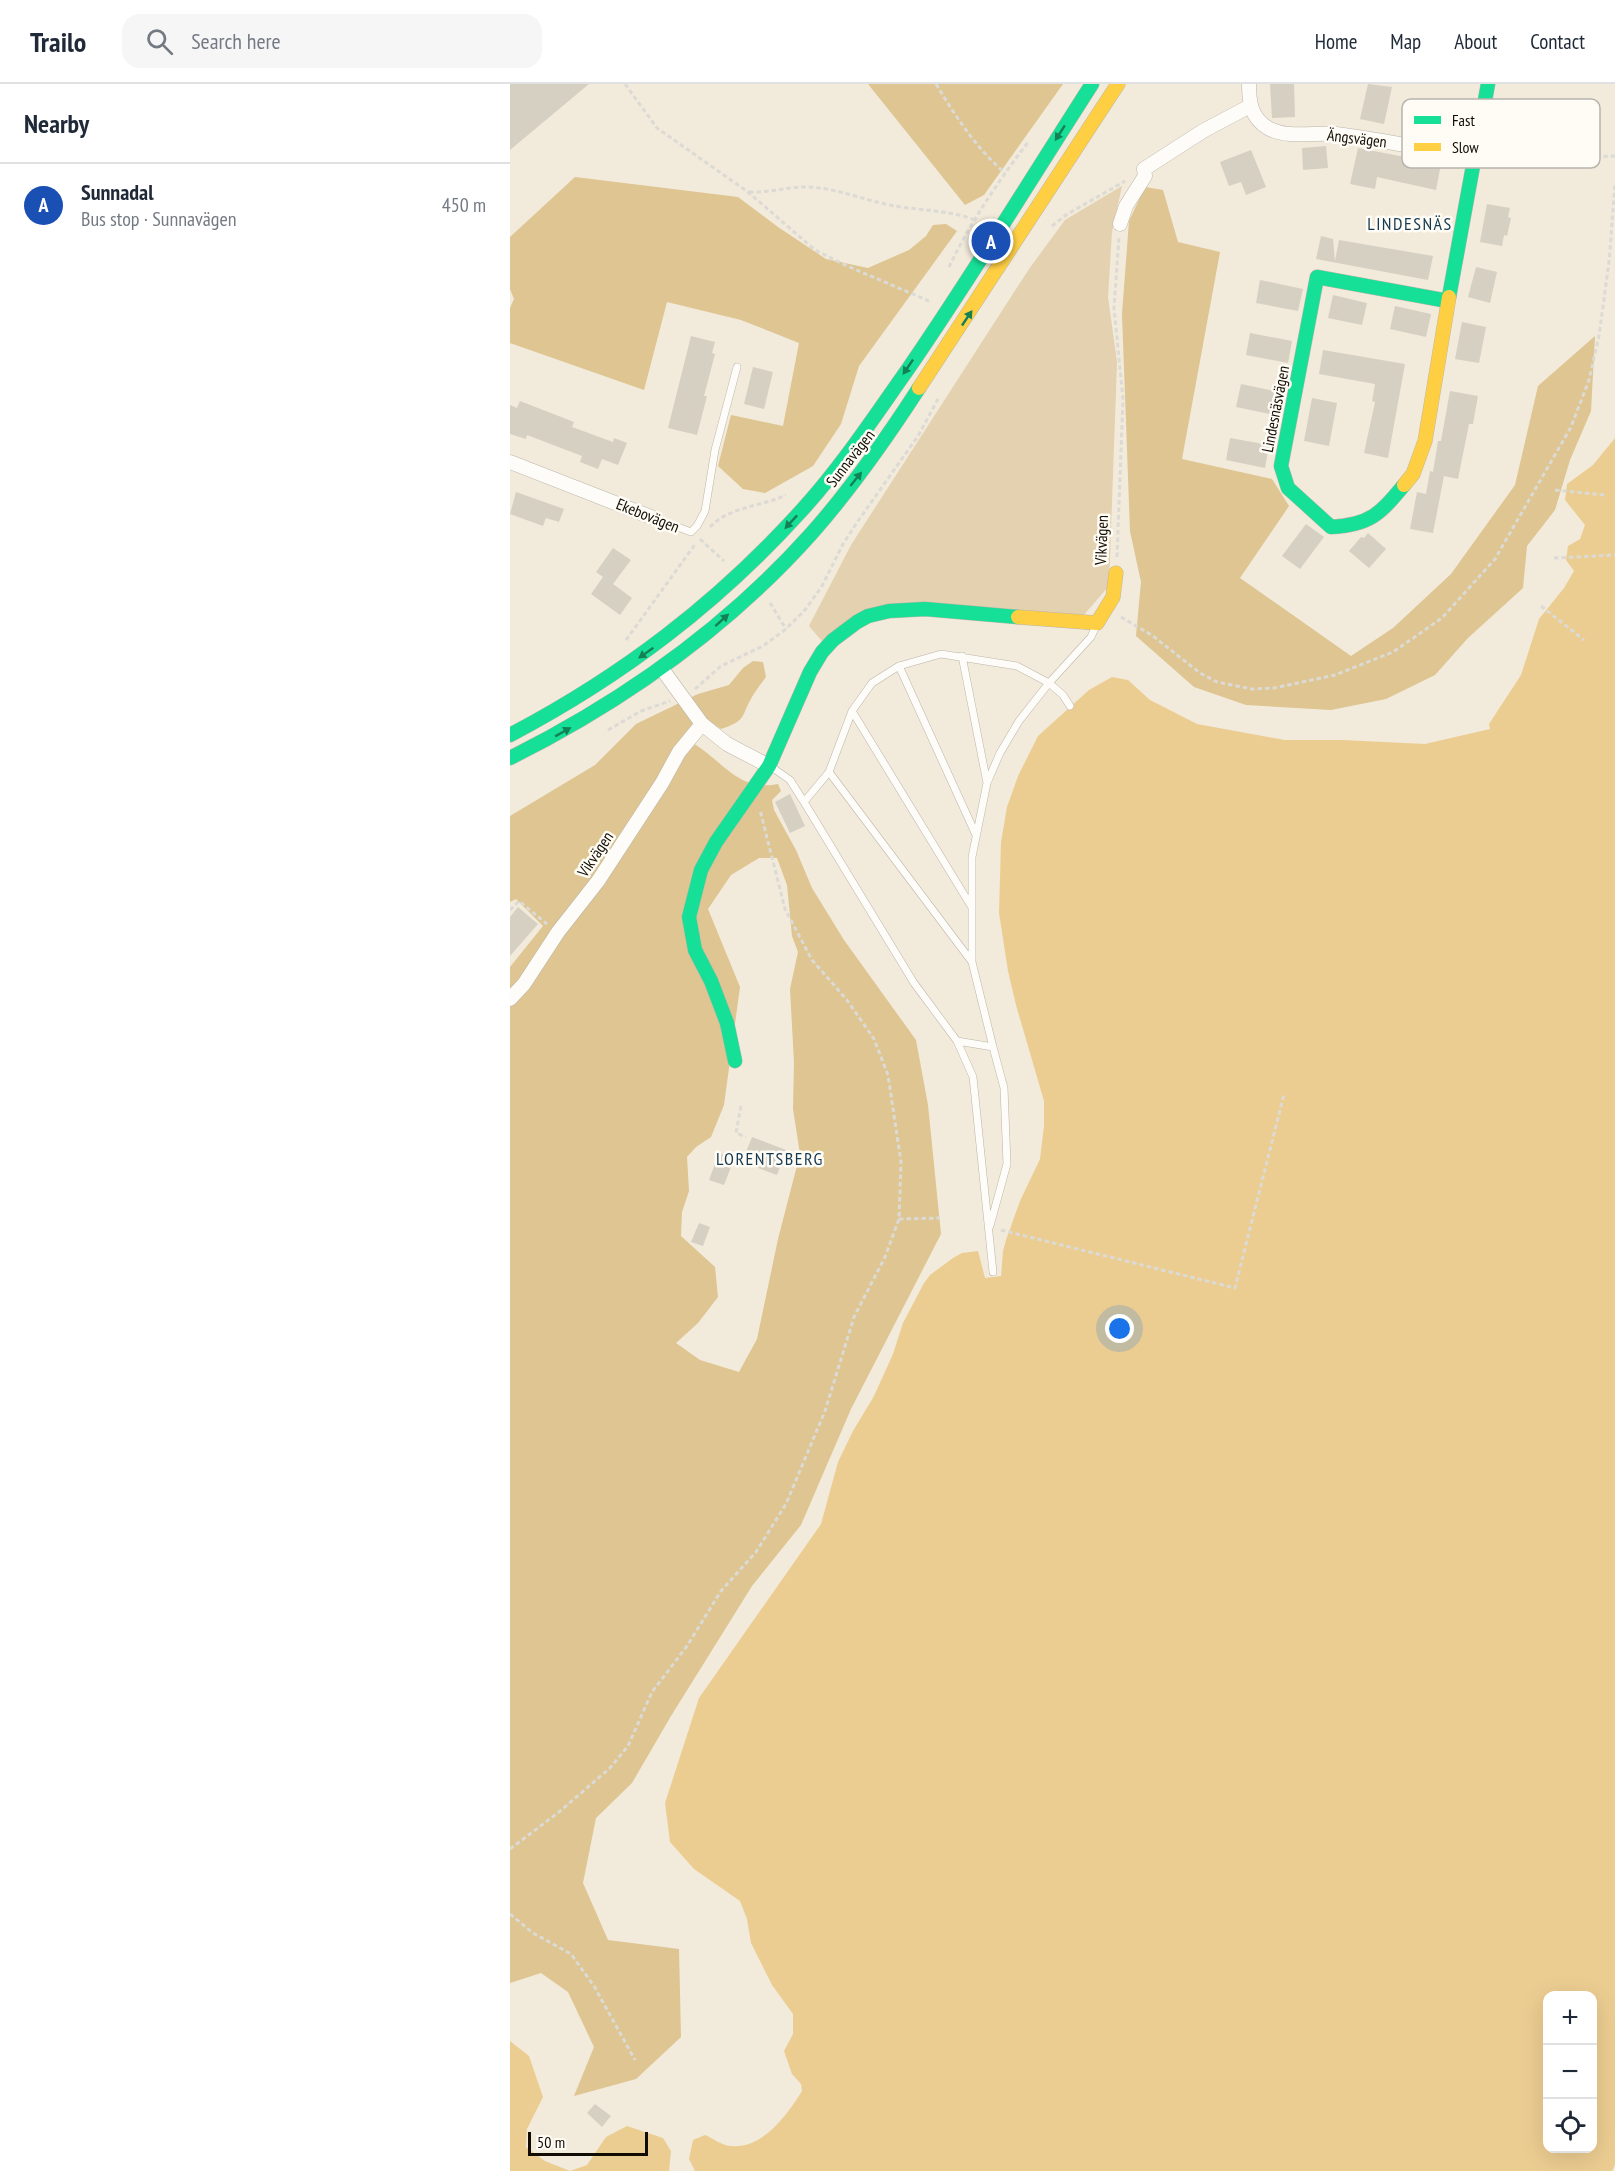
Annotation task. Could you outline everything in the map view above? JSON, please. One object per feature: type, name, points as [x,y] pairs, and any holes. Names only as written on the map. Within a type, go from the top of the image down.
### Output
[{"type":"main road","name":"Sunnavägen","points":[[510,735],[580,697],[652,649],[721,592],[801,511],[838,468],[878,412],[944,315],[1092,84]]},
{"type":"main road","name":"Sunnavägen","points":[[510,758],[577,724],[662,669],[721,622],[815,529],[890,433],[1118,84]]},
{"type":"main road","name":"Lindesnäsvägen","points":[[1485,99],[1488,84]]},
{"type":"main road","name":"Lindesnäsvägen","points":[[1448,301],[1317,277],[1281,466],[1288,488],[1331,526],[1353,526],[1372,518],[1389,504],[1413,474],[1425,441],[1471,168]]},
{"type":"main road","name":"Vikvägen","points":[[1097,623],[1113,597],[1116,573]]},
{"type":"main road","points":[[735,1060],[727,1023],[711,981],[695,950],[689,917],[700,870],[716,842],[769,766],[816,660],[832,640],[868,616],[889,611],[925,609],[1097,623]]},
{"type":"street","points":[[1120,224],[1126,206],[1146,176],[1144,169],[1203,131],[1250,106],[1249,84]]},
{"type":"street","name":"Ängsvägen","points":[[1250,106],[1266,127],[1279,133],[1334,134],[1402,144]]},
{"type":"street","name":"Ekebovägen","points":[[510,462],[651,517]]},
{"type":"street","points":[[662,669],[702,724],[727,744],[769,766]]},
{"type":"street","name":"Vikvägen","points":[[510,999],[524,984],[558,932],[598,881],[662,783],[679,752],[702,724]]},
{"type":"lane","name":"Ekebovägen","points":[[651,517],[691,532],[697,526],[705,511],[714,450],[737,367]]},
{"type":"lane","points":[[989,1231],[1007,1164],[1004,1088],[972,962],[972,857],[987,783],[1000,753],[1019,721],[1049,683],[1091,637],[1097,623]]},
{"type":"lane","points":[[804,802],[829,772],[852,711],[872,684],[899,666],[941,654],[1017,666],[1049,683],[1063,695],[1070,706]]},
{"type":"lane","points":[[962,656],[987,783]]},
{"type":"lane","points":[[899,666],[977,837]]},
{"type":"lane","points":[[852,711],[971,906]]},
{"type":"lane","points":[[769,766],[790,780],[914,984],[957,1041],[973,1077],[993,1272]]},
{"type":"lane","points":[[829,772],[972,962]]},
{"type":"lane","points":[[957,1041],[993,1047]]},
{"type":"path","points":[[625,84],[657,128],[748,192],[815,250],[930,302],[934,296]]},
{"type":"path","points":[[936,84],[966,132],[992,162],[1005,173]]},
{"type":"path","points":[[947,271],[961,241],[1005,173],[1032,137]]},
{"type":"path","points":[[1600,157],[1615,156]]},
{"type":"path","points":[[1106,609],[1153,636],[1200,673],[1217,682],[1252,689],[1274,688],[1335,675],[1393,652],[1442,618],[1495,559],[1570,427],[1589,380],[1599,336],[1609,262],[1615,184]]},
{"type":"path","points":[[748,192],[766,193],[803,187],[835,190],[884,204],[961,214],[975,220]]},
{"type":"path","name":"Vikvägen","points":[[1116,573],[1123,399],[1114,308],[1120,224]]},
{"type":"path","points":[[620,646],[699,538],[716,521],[733,511],[784,496],[792,490]]},
{"type":"path","points":[[1555,490],[1605,495]]},
{"type":"path","points":[[691,532],[727,564]]},
{"type":"path","points":[[1554,558],[1615,555]]},
{"type":"path","points":[[767,598],[786,629]]},
{"type":"path","points":[[1541,606],[1584,640]]},
{"type":"path","points":[[510,1849],[559,1812],[616,1761],[628,1746],[652,1692],[687,1646],[721,1591],[756,1552],[786,1504],[825,1411],[855,1317],[885,1257],[899,1219],[901,1162],[888,1075],[874,1039],[847,1000],[812,960],[785,909],[754,786]]},
{"type":"path","points":[[510,910],[519,901],[558,932]]},
{"type":"path","points":[[1001,1230],[1235,1288],[1284,1094]]},
{"type":"path","points":[[741,1106],[736,1133],[746,1137]]},
{"type":"path","points":[[899,1219],[940,1218]]},
{"type":"path","points":[[510,1914],[533,1933],[571,1954],[594,1986],[635,2060]]},
{"type":"shaded area","points":[[868,84],[1063,84],[984,195],[965,205]]},
{"type":"shaded area","points":[[575,177],[738,197],[826,259],[868,268],[909,250],[926,236],[933,225],[946,224],[957,231],[859,366],[841,424],[813,466],[765,493],[743,489],[718,466],[731,415],[783,426],[799,343],[741,320],[667,302],[644,390],[510,343],[510,308],[514,299],[510,289],[510,237]]},
{"type":"shaded area","points":[[1122,186],[1112,232],[1108,297],[1117,362],[1109,586],[1082,617],[925,602],[822,641],[809,626],[851,545],[1029,269],[1065,220]]},
{"type":"shaded area","points":[[1145,187],[1163,190],[1178,242],[1220,252],[1182,459],[1272,479],[1289,506],[1240,578],[1351,656],[1393,628],[1451,574],[1515,485],[1538,386],[1595,336],[1591,411],[1570,460],[1555,510],[1527,546],[1523,588],[1468,638],[1435,675],[1386,699],[1331,710],[1246,705],[1194,687],[1136,636],[1141,582],[1130,531],[1122,314],[1129,221]]},
{"type":"shaded area","points":[[1615,438],[1615,2165],[1612,2171],[695,2171],[689,2159],[693,2140],[705,2135],[728,2146],[753,2142],[773,2129],[802,2091],[801,2084],[792,2074],[784,2051],[793,2034],[793,2014],[772,1985],[751,1943],[747,1919],[740,1901],[694,1869],[670,1842],[665,1803],[699,1698],[821,1524],[838,1462],[874,1396],[893,1354],[903,1323],[924,1283],[930,1275],[953,1258],[962,1253],[978,1251],[985,1278],[1001,1276],[1006,1240],[1020,1201],[1040,1159],[1044,1126],[1044,1101],[1016,1005],[999,913],[1001,842],[1007,807],[1018,776],[1038,736],[1089,690],[1112,677],[1128,680],[1150,700],[1197,724],[1285,740],[1425,744],[1490,729],[1489,724],[1521,675],[1539,619],[1564,588],[1574,571],[1566,560],[1568,546],[1580,539],[1585,525],[1565,500],[1567,484],[1593,465]]},
{"type":"shaded area","points":[[753,661],[763,662],[766,677],[742,718],[721,729],[710,722],[693,743],[741,779],[752,784],[778,784],[781,791],[772,800],[774,810],[796,850],[812,888],[844,940],[916,1040],[928,1105],[941,1234],[851,1409],[801,1525],[752,1586],[632,1783],[596,1818],[583,1883],[608,1940],[679,1949],[681,2037],[636,2079],[574,2096],[594,2047],[568,1992],[541,1973],[510,1983],[510,967],[543,926],[516,899],[510,902],[510,816],[595,765],[636,724],[698,694],[729,685],[743,668]],"holes":[[[759,858],[777,858],[787,885],[792,936],[798,952],[790,989],[794,1062],[793,1109],[800,1154],[778,1239],[757,1339],[739,1372],[700,1360],[676,1343],[698,1323],[718,1297],[715,1267],[681,1236],[682,1212],[689,1191],[687,1157],[696,1147],[711,1137],[724,1105],[740,987],[708,909],[731,875]]]},
{"type":"shaded area","points":[[510,2041],[529,2056],[543,2097],[527,2129],[526,2147],[545,2161],[570,2171],[510,2171]]},
{"type":"shaded area","points":[[627,2126],[663,2138],[671,2151],[669,2171],[570,2171],[587,2165],[606,2137]]},
{"type":"building","points":[[510,84],[589,84],[510,150]]},
{"type":"building","points":[[1270,84],[1294,84],[1295,117],[1272,118]]},
{"type":"building","points":[[1368,84],[1392,87],[1384,124],[1360,119]]},
{"type":"building","points":[[1326,146],[1328,168],[1303,170],[1302,148]]},
{"type":"building","points":[[1358,148],[1402,156],[1402,168],[1440,168],[1436,190],[1377,177],[1375,189],[1350,184]]},
{"type":"building","points":[[1251,150],[1266,187],[1246,195],[1241,182],[1229,186],[1220,162]]},
{"type":"building","points":[[1487,204],[1510,208],[1508,217],[1511,218],[1502,246],[1480,242]]},
{"type":"building","points":[[1321,236],[1333,239],[1335,261],[1339,240],[1433,256],[1428,280],[1316,259]]},
{"type":"building","points":[[1476,267],[1497,272],[1490,303],[1468,297]]},
{"type":"building","points":[[1260,280],[1303,289],[1298,311],[1256,303]]},
{"type":"building","points":[[1333,295],[1367,303],[1362,325],[1328,318]]},
{"type":"building","points":[[1395,306],[1431,314],[1426,337],[1390,329]]},
{"type":"building","points":[[1462,322],[1486,327],[1479,363],[1455,359]]},
{"type":"building","points":[[1250,333],[1292,341],[1288,363],[1246,355]]},
{"type":"building","points":[[691,336],[715,342],[712,353],[715,354],[704,396],[707,396],[697,435],[668,428]]},
{"type":"building","points":[[1323,350],[1405,364],[1388,458],[1364,453],[1375,402],[1372,401],[1375,384],[1319,374]]},
{"type":"building","points":[[753,367],[773,372],[764,409],[744,404]]},
{"type":"building","points":[[1241,384],[1279,392],[1274,415],[1236,407]]},
{"type":"building","points":[[1450,391],[1478,396],[1473,424],[1469,424],[1458,479],[1444,476],[1433,533],[1410,529],[1417,492],[1426,494],[1430,471],[1433,472]]},
{"type":"building","points":[[1312,398],[1337,403],[1329,446],[1304,441]]},
{"type":"building","points":[[520,401],[574,422],[572,427],[613,442],[614,438],[627,443],[618,465],[602,459],[598,469],[580,462],[582,456],[527,435],[526,439],[510,434],[510,405],[517,408]]},
{"type":"building","points":[[1230,438],[1269,445],[1265,468],[1226,460]]},
{"type":"building","points":[[516,492],[564,509],[559,522],[546,518],[543,526],[510,514]]},
{"type":"building","points":[[1306,524],[1324,537],[1300,569],[1282,556]]},
{"type":"building","points":[[1368,533],[1386,549],[1369,568],[1349,551],[1361,537],[1364,538]]},
{"type":"building","points":[[613,548],[631,560],[613,584],[632,598],[620,615],[591,594],[603,577],[596,572]]},
{"type":"building","points":[[790,794],[805,826],[790,833],[775,802]]},
{"type":"building","points":[[518,907],[538,924],[510,956],[510,917]]},
{"type":"building","points":[[752,1137],[786,1150],[777,1175],[742,1162]]},
{"type":"building","points":[[719,1153],[734,1159],[724,1185],[709,1180]]},
{"type":"building","points":[[699,1223],[710,1227],[703,1246],[691,1242]]},
{"type":"building","points":[[595,2104],[611,2116],[602,2127],[587,2113]]},
{"type":"traffic: fast","points":[[510,735],[591,688],[666,636],[736,577],[802,510],[844,459],[932,334],[1092,84]]},
{"type":"traffic: fast","points":[[1485,99],[1488,84]]},
{"type":"traffic: fast","points":[[1449,297],[1473,168]]},
{"type":"traffic: fast","points":[[1404,485],[1388,504],[1373,516],[1355,524],[1331,527],[1288,488],[1281,466],[1317,277],[1448,301]]},
{"type":"traffic: fast","points":[[510,758],[592,713],[632,687],[671,660],[744,601],[779,568],[826,517],[868,463],[919,388]]},
{"type":"traffic: fast","points":[[735,1061],[727,1023],[711,981],[695,950],[689,917],[701,870],[716,842],[769,766],[810,672],[822,652],[833,640],[857,622],[868,616],[889,611],[925,609],[1018,617]]},
{"type":"traffic: slow","points":[[919,388],[1118,84]]},
{"type":"traffic: slow","points":[[1404,485],[1413,474],[1425,441],[1449,297]]},
{"type":"traffic: slow","points":[[1018,617],[1097,623],[1113,597],[1116,573]]},
{"type":"place","name":"Sunnadal","points":[[991,241]]},
{"type":"district","name":"LINDESNÄS","points":[[1410,224]]},
{"type":"district","name":"LORENTSBERG","points":[[770,1159]]}]
